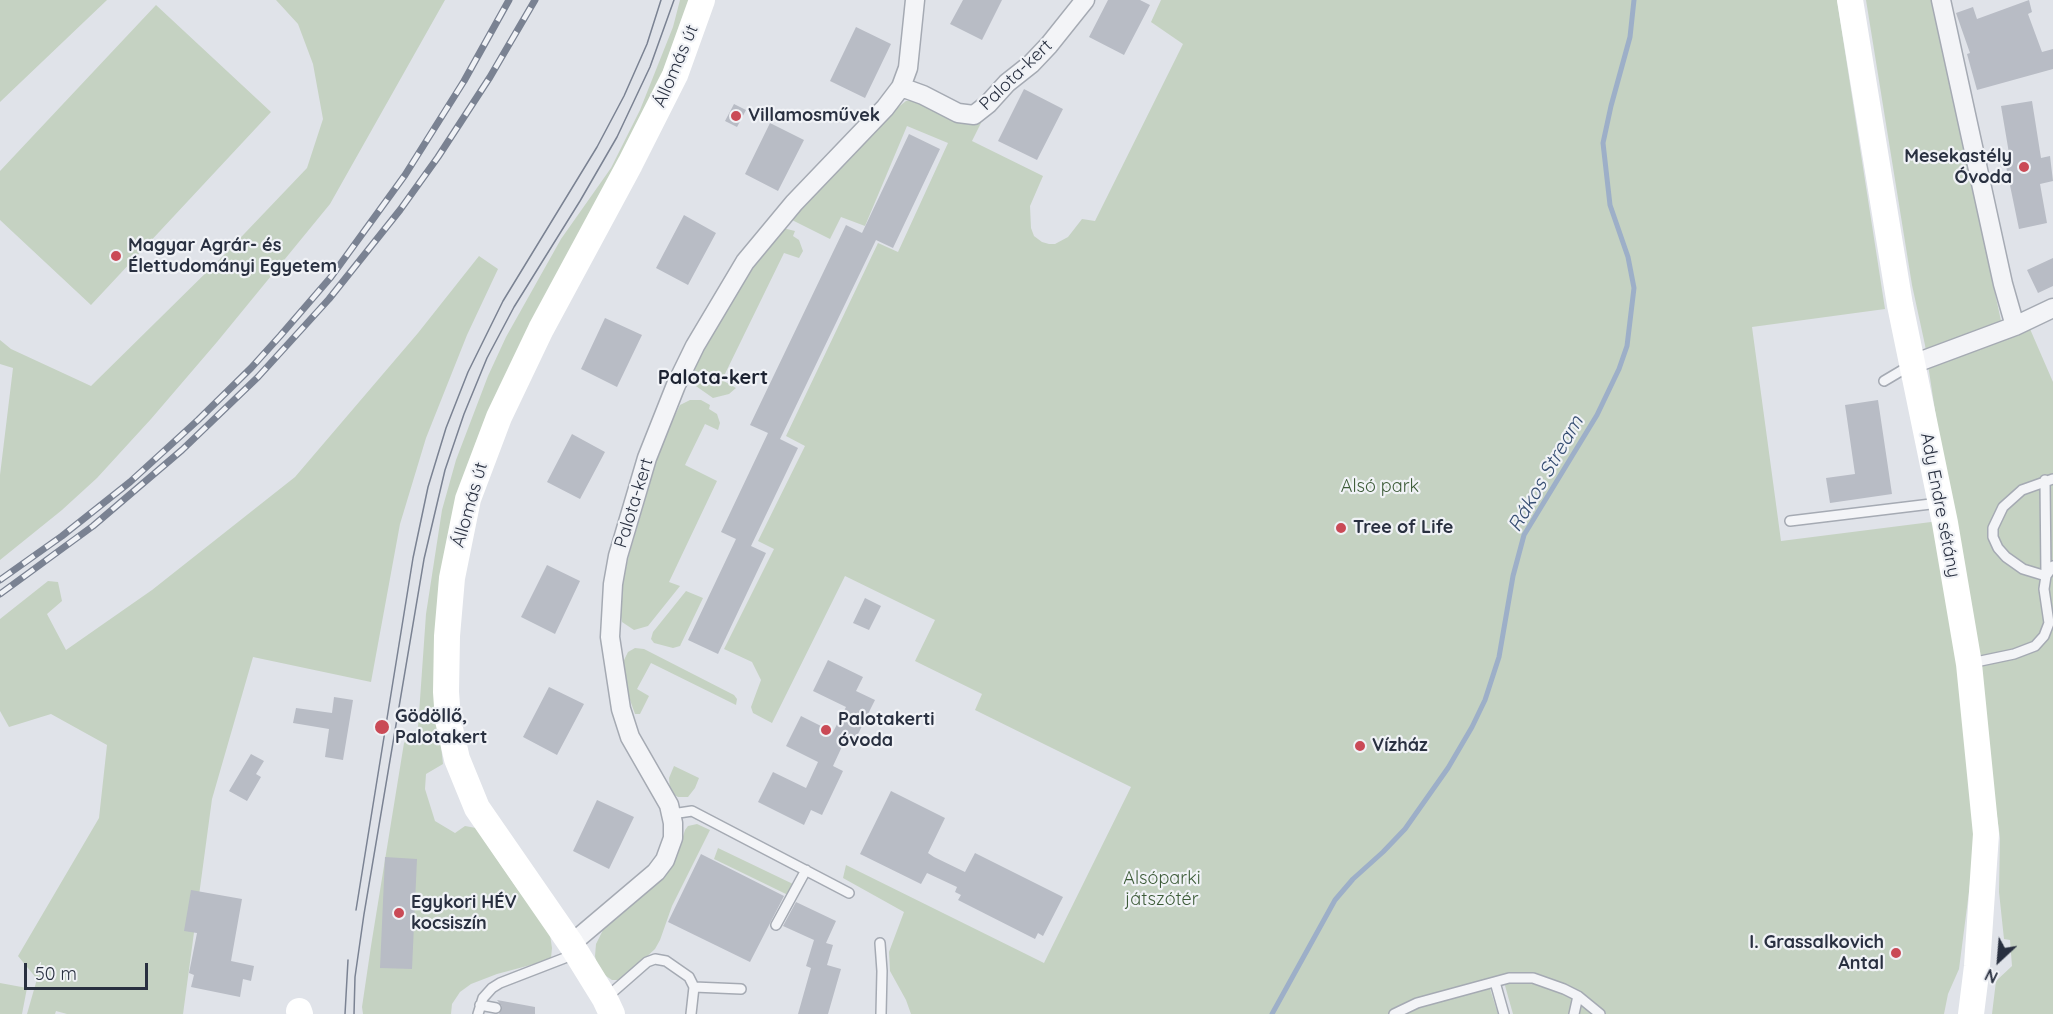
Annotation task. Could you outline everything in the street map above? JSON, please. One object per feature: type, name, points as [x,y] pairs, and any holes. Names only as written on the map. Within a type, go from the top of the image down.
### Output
[{"type":"main road","name":"Állomás út","points":[[608,1006],[574,949],[477,808],[457,759],[448,720],[446,692],[447,636],[452,578],[468,499],[499,417],[541,329],[675,75],[702,0]]},
{"type":"main road","name":"Ady Endre sétány","points":[[1850,0],[1890,247],[1941,503],[1969,664],[1986,834],[1980,932],[1971,1014]]},
{"type":"street","name":"Palota-kert","points":[[574,949],[661,866],[669,853],[673,838],[672,814],[630,737],[621,709],[610,637],[613,584],[618,555],[647,458],[676,385],[695,346],[745,262],[794,203],[885,108],[901,87],[908,68],[915,0]]},
{"type":"street","name":"Palota-kert","points":[[901,87],[923,95],[958,113],[974,115],[988,104],[1007,83],[1031,64],[1085,0]]},
{"type":"street","points":[[1941,0],[2003,284],[2015,326]]},
{"type":"street","points":[[1913,364],[2015,326],[2053,309]]},
{"type":"lane","points":[[1884,381],[1913,364]]},
{"type":"lane","points":[[1969,664],[2014,654],[2034,646],[2044,636],[2049,624],[2044,589],[2046,576],[2049,480],[2022,490],[2004,507],[1993,528],[1993,537],[1998,548],[2006,557],[2023,569],[2046,576]]},
{"type":"lane","points":[[1790,521],[1941,503]]},
{"type":"lane","points":[[2046,576],[2053,566]]},
{"type":"lane","points":[[672,814],[692,811],[849,893]]},
{"type":"lane","points":[[776,925],[806,870]]},
{"type":"lane","points":[[880,943],[881,1014]]},
{"type":"lane","points":[[479,1010],[487,992],[500,983],[574,949]]},
{"type":"lane","points":[[608,1006],[647,962],[655,959],[666,962],[689,977],[694,987],[691,1014]]},
{"type":"lane","points":[[1394,1014],[1417,1003],[1509,978],[1533,978],[1564,989],[1578,996],[1600,1014]]},
{"type":"lane","points":[[1495,982],[1504,1014]]},
{"type":"lane","points":[[694,987],[741,989]]},
{"type":"lane","points":[[1574,1014],[1578,996]]},
{"type":"lane","points":[[479,1010],[496,1008]]},
{"type":"green space","points":[[0,0],[107,0],[0,102]]},
{"type":"green space","points":[[276,0],[445,0],[330,204],[217,342],[97,478],[62,510],[0,560],[0,475],[13,368],[0,364],[0,340],[11,349],[91,386],[224,255],[307,168],[323,119],[313,64],[298,24]]},
{"type":"green space","points":[[680,0],[691,0],[670,64],[503,383],[437,709],[443,764],[426,774],[425,789],[435,821],[455,833],[465,826],[476,828],[518,890],[549,928],[551,958],[471,984],[460,992],[452,1004],[451,1014],[363,1014],[362,1007],[371,946],[404,743],[418,728],[426,614],[442,510],[456,460],[488,376],[506,337],[561,239],[611,168],[640,110],[673,27]]},
{"type":"green space","name":"Alsó park","points":[[1161,0],[1837,0],[1885,309],[1752,327],[1781,541],[1939,521],[1978,822],[1959,969],[1948,994],[1944,1014],[1513,1014],[1502,975],[1487,979],[1498,1014],[911,1014],[890,971],[889,952],[904,912],[843,878],[846,865],[1044,963],[1131,787],[975,710],[982,694],[915,661],[935,620],[845,576],[772,723],[753,713],[751,707],[761,680],[752,662],[724,649],[774,549],[758,541],[805,446],[786,436],[878,243],[898,252],[948,143],[907,126],[865,226],[841,217],[830,239],[788,218],[887,116],[906,101],[919,100],[981,123],[972,141],[1043,176],[1030,206],[1031,228],[1034,236],[1049,244],[1055,244],[1068,237],[1082,219],[1095,221],[1183,44],[1151,22]]},
{"type":"green space","points":[[1866,0],[1931,0],[2005,339],[2030,329],[2053,382],[2053,1014],[1992,1014],[1996,981],[2012,966],[2010,940],[2004,939],[1999,892],[2000,838],[1925,345],[1912,285]]},
{"type":"green space","points":[[156,5],[271,112],[91,305],[0,220],[0,171]]},
{"type":"green space","points":[[783,228],[795,231],[793,236],[799,240],[803,251],[799,258],[784,253],[722,380],[736,388],[729,394],[713,398],[693,384],[692,369],[742,280]]},
{"type":"green space","points":[[479,256],[498,269],[467,335],[426,438],[400,524],[371,682],[253,657],[212,799],[183,1014],[67,1014],[56,1011],[55,1014],[27,1014],[37,979],[18,956],[99,818],[107,745],[51,714],[9,727],[0,711],[0,619],[48,581],[58,582],[62,601],[47,614],[66,650],[152,590],[295,477],[418,333]]},
{"type":"green space","points":[[690,400],[701,400],[710,405],[709,409],[717,414],[720,423],[718,430],[705,424],[685,465],[717,481],[669,582],[680,586],[648,626],[634,630],[622,622],[621,616],[623,580],[629,555],[662,442],[680,405]]},
{"type":"green space","points":[[686,591],[703,598],[680,646],[673,648],[654,643],[651,639],[653,632]]},
{"type":"green space","points":[[635,648],[644,649],[734,695],[737,699],[736,705],[651,663],[637,689],[649,696],[640,714],[635,714],[625,686],[622,664],[628,652]]},
{"type":"green space","points":[[674,766],[699,778],[688,797],[678,797],[670,790],[669,778]]},
{"type":"green space","points":[[697,824],[710,830],[672,906],[660,940],[655,949],[628,974],[618,980],[612,980],[597,966],[595,956],[596,944],[603,930],[672,866],[685,830],[688,826]]},
{"type":"green space","points":[[718,848],[793,884],[788,895],[714,859]]},
{"type":"green space","points":[[0,983],[27,988],[22,1014],[0,1014]]},
{"type":"building","points":[[963,0],[1002,0],[982,40],[950,24]]},
{"type":"building","points":[[1108,0],[1140,0],[1150,5],[1124,55],[1089,37]]},
{"type":"building","points":[[2029,0],[2032,12],[2028,14],[2042,52],[2053,49],[2053,69],[1977,90],[1967,54],[1970,53],[1956,13],[1973,7],[1977,19]]},
{"type":"building","points":[[856,27],[891,44],[865,98],[830,81]]},
{"type":"building","points":[[1024,89],[1063,109],[1037,160],[998,141]]},
{"type":"building","points":[[2032,101],[2041,158],[2050,156],[2053,181],[2040,184],[2047,223],[2019,229],[2006,166],[2011,165],[2001,106]]},
{"type":"building","name":"Villamosművek","points":[[734,104],[746,110],[737,127],[725,121]]},
{"type":"building","points":[[770,123],[804,140],[778,191],[745,174]]},
{"type":"building","points":[[909,134],[940,149],[893,248],[876,240],[780,439],[798,448],[751,546],[766,553],[718,654],[688,640],[736,539],[721,532],[768,433],[750,425],[846,225],[862,233]]},
{"type":"building","points":[[684,215],[716,233],[688,285],[656,268]]},
{"type":"building","points":[[2053,258],[2053,286],[2038,293],[2027,270]]},
{"type":"building","points":[[605,318],[642,335],[617,387],[581,369]]},
{"type":"building","points":[[1878,400],[1892,494],[1830,503],[1826,478],[1855,474],[1845,405]]},
{"type":"building","points":[[572,434],[605,452],[580,499],[547,482]]},
{"type":"building","points":[[547,565],[580,581],[555,634],[521,617]]},
{"type":"building","points":[[865,598],[881,606],[869,630],[853,623]]},
{"type":"building","points":[[828,660],[863,677],[856,691],[875,700],[853,744],[845,740],[833,766],[843,771],[822,815],[811,810],[804,825],[758,802],[773,772],[806,788],[818,762],[786,746],[801,716],[833,732],[846,707],[813,691]]},
{"type":"building","points":[[549,687],[584,704],[557,755],[523,737]]},
{"type":"building","points":[[334,697],[353,700],[343,760],[325,757],[329,729],[293,723],[296,708],[332,713]]},
{"type":"building","points":[[251,754],[264,761],[256,774],[261,777],[247,801],[229,791]]},
{"type":"building","points":[[891,791],[945,818],[928,853],[934,857],[965,872],[975,853],[1063,897],[1043,936],[1038,933],[1035,939],[958,900],[961,895],[955,892],[957,887],[927,873],[921,884],[860,854]]},
{"type":"building","points":[[597,800],[634,817],[609,869],[573,851]]},
{"type":"building","points":[[701,854],[784,896],[750,962],[668,922]]},
{"type":"building","name":"Egykori HÉV kocsiszín","points":[[385,857],[417,859],[412,969],[380,968]]},
{"type":"building","points":[[191,890],[242,899],[231,961],[254,966],[251,981],[243,979],[240,997],[191,987],[194,975],[189,973],[197,933],[184,931]]},
{"type":"building","points":[[796,902],[836,921],[826,943],[833,945],[827,965],[841,969],[828,1014],[798,1014],[811,968],[806,966],[814,940],[783,926]]},
{"type":"building","points":[[497,1000],[535,1007],[535,1014],[499,1014],[502,1006]]},
{"type":"waterway","name":"Rákos Stream","points":[[1272,1014],[1335,900],[1353,879],[1405,829],[1448,768],[1472,727],[1485,700],[1499,657],[1513,576],[1524,535],[1597,415],[1619,369],[1627,346],[1634,288],[1628,257],[1610,205],[1603,143],[1630,37],[1634,0]]},
{"type":"tram line","points":[[356,910],[413,558],[428,487],[446,428],[468,372],[503,301],[597,147],[624,96],[647,44],[661,0]]},
{"type":"tram line","points":[[354,1014],[355,977],[364,914],[424,559],[445,470],[464,414],[487,358],[514,307],[617,137],[650,67],[674,0]]},
{"type":"tram line","points":[[345,1014],[348,960]]},
{"type":"railway","points":[[0,580],[62,536],[130,482],[198,420],[280,336],[331,277],[405,175],[464,81],[509,0]]},
{"type":"railway","points":[[0,594],[93,526],[182,450],[258,377],[329,299],[400,210],[438,157],[490,77],[535,0]]},
{"type":"place","name":"Villamosművek","points":[[736,116]]},
{"type":"place","name":"Mesekastély Óvoda","points":[[2024,167]]},
{"type":"place","name":"Magyar Agrár- és Élettudományi Egyetem","points":[[116,256]]},
{"type":"place","name":"Tree of Life","points":[[1341,528]]},
{"type":"place","name":"Gödöllő, Palotakert","points":[[382,727]]},
{"type":"place","name":"Palotakerti óvoda","points":[[826,730]]},
{"type":"place","name":"Vízház","points":[[1360,746]]},
{"type":"place","name":"Egykori HÉV kocsiszín","points":[[399,913]]},
{"type":"place","name":"I. Grassalkovich Antal","points":[[1896,953]]},
{"type":"district","name":"Palota-kert","points":[[713,378]]},
{"type":"park label","name":"Alsóparki játszótér","points":[[1162,889]]}]
